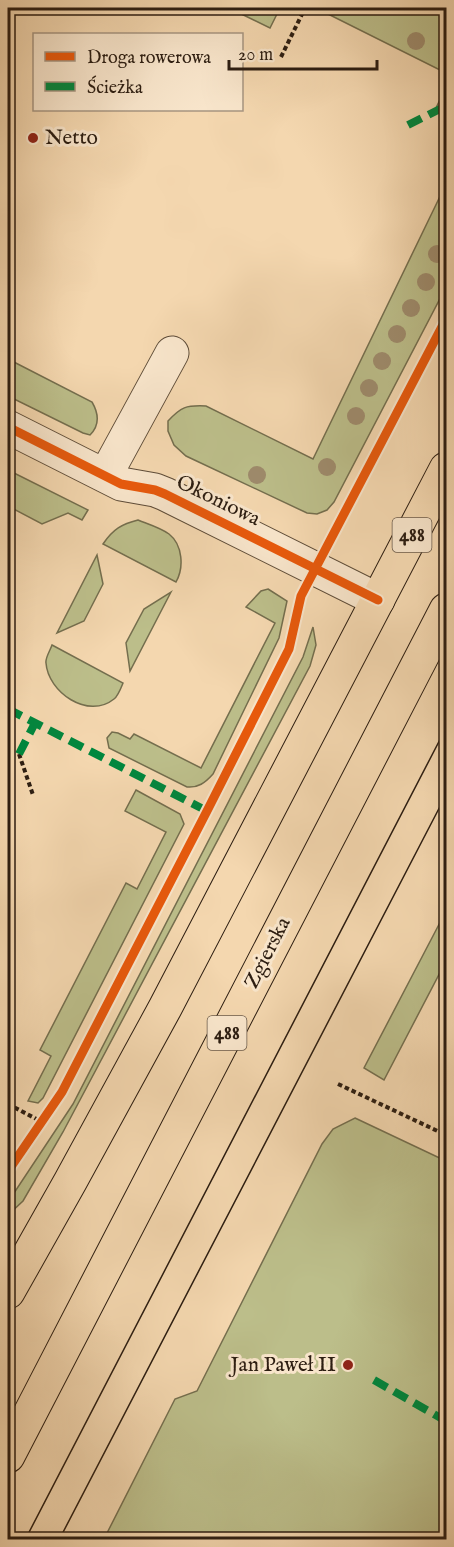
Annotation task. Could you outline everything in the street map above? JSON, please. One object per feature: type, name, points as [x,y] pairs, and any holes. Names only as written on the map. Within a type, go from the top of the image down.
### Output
[{"type":"main road","name":"488","points":[[8,1292],[165,1008],[447,469]]},
{"type":"main road","name":"Zgierska","points":[[8,1456],[447,610]]},
{"type":"street","points":[[105,476],[172,353]]},
{"type":"street","name":"Okoniowa","points":[[8,427],[105,476],[129,486],[165,494],[378,600]]},
{"type":"path","points":[[281,57],[306,8]]},
{"type":"path","points":[[19,754],[33,795]]},
{"type":"path","points":[[338,1084],[447,1135]]},
{"type":"path","points":[[8,1104],[42,1122]]},
{"type":"green space","points":[[229,8],[280,8],[270,28]]},
{"type":"green space","points":[[314,8],[446,8],[446,73],[320,10]]},
{"type":"green space","points":[[446,87],[446,114],[436,108]]},
{"type":"green space","points":[[446,184],[446,287],[334,502],[327,510],[317,514],[307,513],[186,456],[174,445],[168,431],[168,421],[184,408],[206,406],[313,459]]},
{"type":"green space","points":[[8,359],[92,402],[97,419],[96,427],[90,435],[8,396]]},
{"type":"green space","points":[[8,470],[88,510],[82,520],[68,513],[42,524],[8,506]]},
{"type":"green space","points":[[138,520],[166,532],[174,539],[181,557],[176,582],[103,544],[118,528]]},
{"type":"green space","points":[[97,555],[103,584],[84,621],[57,633]]},
{"type":"green space","points":[[268,589],[287,601],[279,638],[210,777],[198,786],[187,787],[109,748],[107,738],[112,732],[130,739],[134,734],[201,768],[275,623],[246,607],[261,591]]},
{"type":"green space","points":[[171,592],[130,671],[126,643],[144,609]]},
{"type":"green space","points":[[313,627],[316,645],[310,666],[63,1132],[23,1201],[8,1215],[8,1202],[73,1104],[303,657]]},
{"type":"green space","points":[[52,645],[123,683],[115,698],[104,705],[93,706],[71,700],[62,693],[48,674],[46,663]]},
{"type":"green space","points":[[136,790],[180,814],[184,824],[43,1098],[38,1103],[28,1101],[51,1056],[40,1050],[126,883],[137,889],[166,832],[125,811]]},
{"type":"green space","points":[[446,911],[446,961],[384,1080],[364,1068]]},
{"type":"green space","points":[[355,1118],[446,1161],[446,1524],[439,1539],[104,1539],[175,1399],[197,1391],[322,1144],[333,1129]]},
{"type":"tram line","points":[[25,1540],[446,728]]},
{"type":"tram line","points":[[59,1540],[446,795]]},
{"type":"marked path","points":[[408,125],[446,106]]},
{"type":"marked path","points":[[8,709],[207,811]]},
{"type":"marked path","points":[[19,754],[35,723]]},
{"type":"marked path","points":[[374,1380],[446,1421]]},
{"type":"cycle path","points":[[8,1171],[62,1092],[207,811],[289,649],[301,596],[446,319]]},
{"type":"cycle path","points":[[8,427],[121,484],[165,494],[378,600]]},
{"type":"place","name":"Netto","points":[[33,138]]},
{"type":"place","name":"Jan Paweł II","points":[[348,1365]]}]
